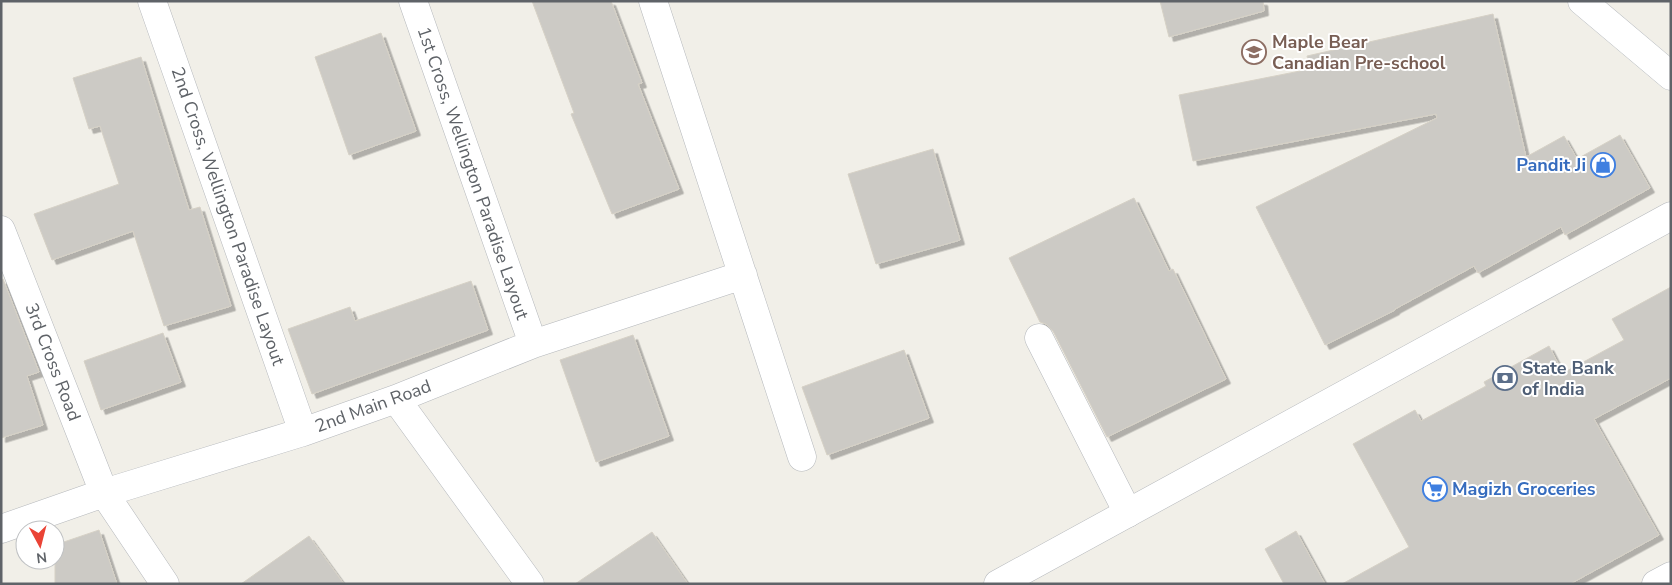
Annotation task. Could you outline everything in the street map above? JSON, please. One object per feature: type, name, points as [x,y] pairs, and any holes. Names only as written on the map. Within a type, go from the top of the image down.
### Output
[{"type":"street","name":"2nd Cross, Wellington Paradise Layout","points":[[152,1],[303,432]]},
{"type":"street","name":"1st Cross, Wellington Paradise Layout","points":[[413,1],[533,344]]},
{"type":"street","points":[[653,1],[802,457]]},
{"type":"street","points":[[1583,2],[1671,76]]},
{"type":"street","points":[[998,584],[1671,216]]},
{"type":"street","name":"3rd Cross Road","points":[[1,230],[104,493],[166,584]]},
{"type":"street","name":"2nd Main Road","points":[[1,529],[104,493],[303,432],[396,399],[533,344],[743,275]]},
{"type":"street","points":[[1039,338],[1128,513]]},
{"type":"street","points":[[396,399],[530,584]]},
{"type":"street","points":[[1656,584],[1671,576]]},
{"type":"building","points":[[532,1],[611,1],[642,83],[638,84],[679,189],[612,214],[571,114],[574,113]]},
{"type":"building","points":[[1160,1],[1263,1],[1264,11],[1169,37]]},
{"type":"building","points":[[1493,14],[1526,157],[1564,136],[1577,159],[1620,135],[1650,188],[1565,235],[1561,227],[1478,273],[1474,266],[1395,310],[1325,345],[1256,207],[1437,118],[1436,114],[1193,161],[1179,95],[1310,69],[1307,56]]},
{"type":"building","points":[[381,33],[416,131],[349,155],[315,57]]},
{"type":"building","points":[[141,57],[189,210],[200,207],[231,306],[164,326],[133,231],[52,260],[34,214],[119,184],[100,126],[89,129],[73,78]]},
{"type":"building","points":[[933,149],[960,240],[876,264],[848,174]]},
{"type":"building","points":[[1134,198],[1169,271],[1173,269],[1226,379],[1107,437],[1053,331],[1046,324],[1040,322],[1009,258]]},
{"type":"building","points":[[3,279],[39,372],[27,376],[43,425],[1,438],[1,280]]},
{"type":"building","points":[[471,281],[488,330],[312,394],[288,329],[350,307],[355,321]]},
{"type":"building","points":[[1671,287],[1671,378],[1594,419],[1659,535],[1570,584],[1342,584],[1409,547],[1353,444],[1415,410],[1421,421],[1486,386],[1484,382],[1549,346],[1563,373],[1624,340],[1612,319]]},
{"type":"building","points":[[163,333],[181,382],[101,410],[84,361]]},
{"type":"building","points":[[633,335],[669,436],[596,462],[560,360]]},
{"type":"building","points":[[904,350],[929,418],[827,455],[802,387]]},
{"type":"building","points":[[99,530],[117,584],[55,584],[55,570],[65,570],[65,542]]},
{"type":"building","points":[[1296,531],[1325,584],[1284,584],[1265,549]]},
{"type":"building","points":[[652,532],[688,584],[575,584]]},
{"type":"building","points":[[309,536],[344,584],[241,584]]},
{"type":"place","name":"Maple Bear Canadian Pre-school","points":[[1254,52]]},
{"type":"place","name":"Pandit Ji","points":[[1603,165]]},
{"type":"place","name":"State Bank of India","points":[[1505,378]]},
{"type":"place","name":"Magizh Groceries","points":[[1435,489]]}]
